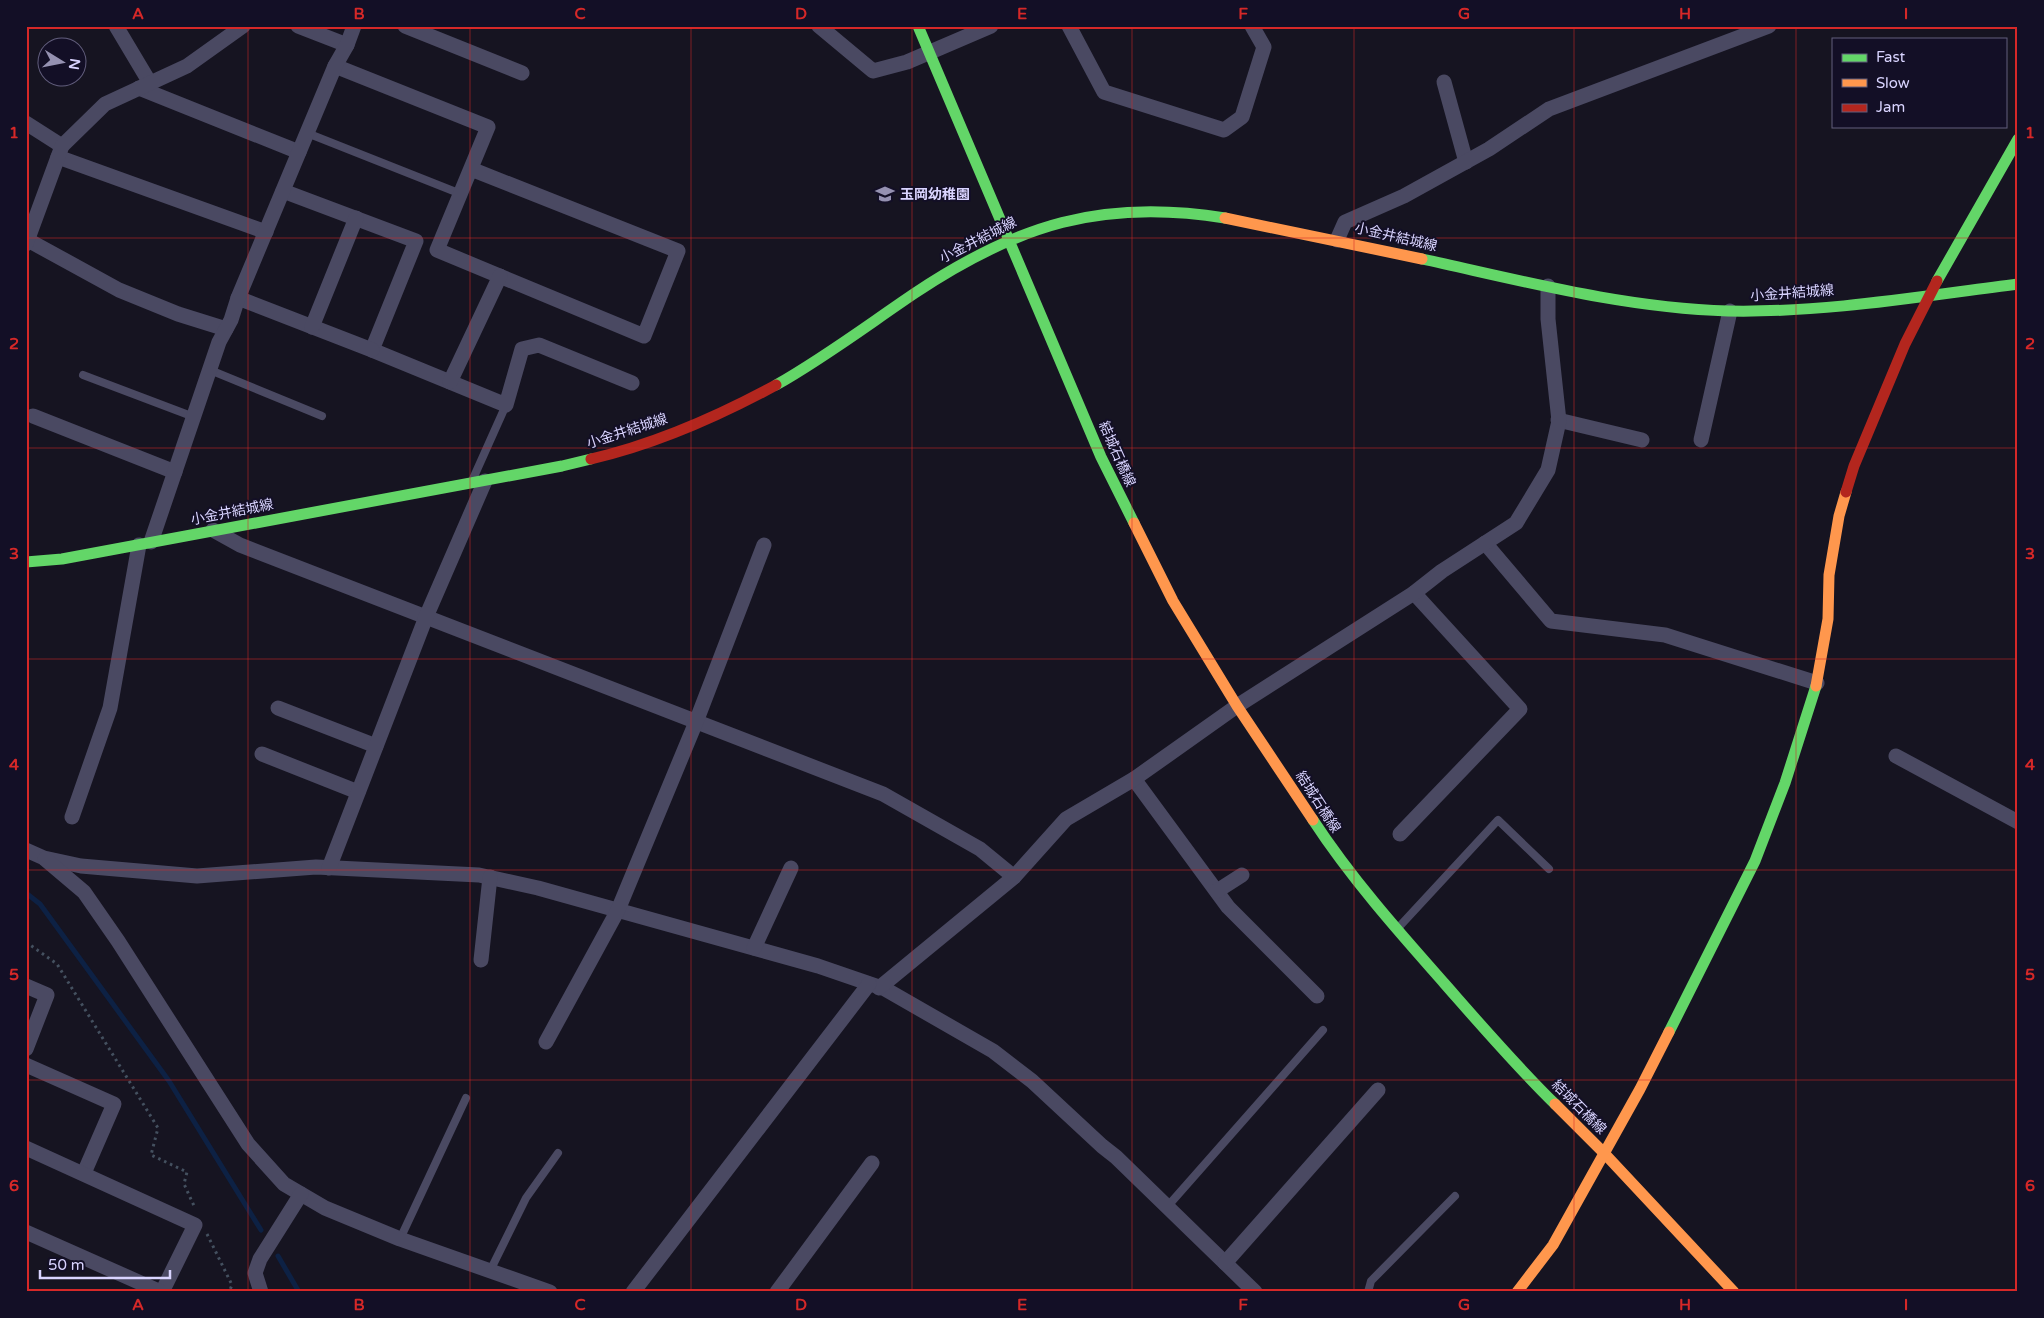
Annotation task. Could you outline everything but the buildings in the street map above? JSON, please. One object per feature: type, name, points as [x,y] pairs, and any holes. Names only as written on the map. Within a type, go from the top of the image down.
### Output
[{"type":"main road","name":"結城石橋線","points":[[918,26],[1101,457],[1173,601],[1237,706],[1336,855],[1397,930],[1522,1072],[1604,1153],[1734,1292]]},
{"type":"main road","points":[[1517,1292],[1552,1245],[1640,1089],[1755,861],[1785,783],[1817,683],[1828,619],[1829,575],[1839,516],[1854,466],[1905,344],[1929,295],[2018,139]]},
{"type":"main road","name":"小金井結城線","points":[[26,562],[62,559],[478,482],[562,466],[642,445],[738,406],[821,357],[912,293],[1008,239],[1055,223],[1090,215],[1158,210],[1214,215],[1548,286],[1632,302],[1685,308],[1730,311],[1782,310],[2018,284]]},
{"type":"street","points":[[116,26],[145,86],[299,152]]},
{"type":"street","points":[[226,329],[178,314],[119,290],[27,241],[60,151],[106,104],[187,66],[243,26]]},
{"type":"street","points":[[298,26],[347,46]]},
{"type":"street","points":[[72,817],[110,708],[145,544],[175,472],[219,342],[231,320],[238,298],[299,152],[335,66],[347,46],[354,26]]},
{"type":"street","points":[[405,26],[522,74]]},
{"type":"street","points":[[819,26],[873,71],[906,62],[991,26]]},
{"type":"street","points":[[1069,26],[1104,92],[1224,130],[1242,117],[1264,47],[1252,26]]},
{"type":"street","points":[[1337,240],[1345,222],[1404,196],[1466,162],[1549,109],[1769,26]]},
{"type":"street","points":[[335,66],[488,127],[437,250],[644,336],[678,251],[471,169]]},
{"type":"street","points":[[1444,82],[1466,162]]},
{"type":"street","points":[[26,123],[60,151],[266,232]]},
{"type":"street","points":[[283,191],[416,241],[372,350]]},
{"type":"street","points":[[312,326],[356,218]]},
{"type":"street","points":[[450,382],[500,276]]},
{"type":"street","points":[[633,1292],[874,986],[1014,877],[1066,820],[1134,779],[1237,706],[1414,593],[1442,571],[1516,523],[1548,470],[1558,420],[1548,320],[1548,286]]},
{"type":"street","points":[[238,298],[506,405],[522,349],[539,345],[632,383]]},
{"type":"street","points":[[1701,440],[1730,311]]},
{"type":"street","points":[[33,416],[175,472]]},
{"type":"street","points":[[1558,420],[1642,440]]},
{"type":"street","points":[[329,868],[478,482]]},
{"type":"street","points":[[213,530],[240,545],[883,794],[980,849],[1014,877]]},
{"type":"street","points":[[1485,543],[1551,621],[1665,635],[1817,683]]},
{"type":"street","points":[[546,1042],[618,910],[696,722],[764,545]]},
{"type":"street","points":[[1400,834],[1520,710],[1414,593]]},
{"type":"street","points":[[278,708],[376,746]]},
{"type":"street","points":[[262,754],[358,792]]},
{"type":"street","points":[[1896,756],[2018,822]]},
{"type":"street","points":[[1134,779],[1228,907],[1317,996]]},
{"type":"street","points":[[26,850],[44,858],[81,866],[197,876],[329,868],[479,875],[538,888],[754,948],[818,966],[874,986],[993,1051],[1032,1081],[1102,1146],[1116,1156],[1255,1292]]},
{"type":"street","points":[[44,858],[84,892],[118,941],[248,1144],[284,1184],[325,1208],[400,1239],[550,1292]]},
{"type":"street","points":[[754,948],[791,868]]},
{"type":"street","points":[[1217,891],[1242,875]]},
{"type":"street","points":[[481,960],[490,877]]},
{"type":"street","points":[[26,986],[47,995],[26,1049]]},
{"type":"street","points":[[26,1065],[114,1104],[84,1173]]},
{"type":"street","points":[[1225,1263],[1378,1090]]},
{"type":"street","points":[[26,1148],[195,1224],[162,1292],[26,1232]]},
{"type":"street","points":[[777,1292],[872,1163]]},
{"type":"street","points":[[261,1292],[255,1273],[260,1259],[300,1194]]},
{"type":"lane","points":[[307,133],[460,194]]},
{"type":"lane","points":[[210,370],[322,416]]},
{"type":"lane","points":[[83,375],[194,417]]},
{"type":"lane","points":[[478,482],[506,405]]},
{"type":"lane","points":[[1397,930],[1498,820],[1549,869]]},
{"type":"lane","points":[[1167,1207],[1323,1030]]},
{"type":"lane","points":[[400,1239],[466,1098]]},
{"type":"lane","points":[[490,1271],[526,1198],[558,1153]]},
{"type":"lane","points":[[1368,1292],[1371,1281],[1455,1196]]},
{"type":"path","points":[[26,942],[56,964],[158,1128],[151,1155],[187,1172],[184,1184],[196,1209]]},
{"type":"path","points":[[204,1226],[232,1285],[228,1292]]},
{"type":"waterway","points":[[26,893],[40,904],[169,1081],[261,1230]]},
{"type":"waterway","points":[[278,1256],[299,1292]]},
{"type":"traffic: fast","points":[[918,26],[1101,457],[1134,523]]},
{"type":"traffic: fast","points":[[1937,281],[2018,139]]},
{"type":"traffic: fast","points":[[776,385],[794,375],[953,269],[1025,234],[1062,222],[1100,215],[1139,212],[1181,213],[1225,218]]},
{"type":"traffic: fast","points":[[1422,259],[1612,299],[1689,309],[1728,311],[1764,311],[1837,306],[2018,284]]},
{"type":"traffic: fast","points":[[26,562],[62,559],[591,459]]},
{"type":"traffic: fast","points":[[1669,1032],[1755,861],[1785,783],[1816,686]]},
{"type":"traffic: fast","points":[[1313,820],[1343,863],[1392,924],[1498,1045],[1555,1104]]},
{"type":"traffic: slow","points":[[1225,218],[1422,259]]},
{"type":"traffic: slow","points":[[1816,686],[1828,619],[1829,575],[1839,516],[1846,492]]},
{"type":"traffic: slow","points":[[1134,523],[1173,601],[1237,706],[1313,820]]},
{"type":"traffic: slow","points":[[1517,1292],[1553,1245],[1640,1089],[1669,1032]]},
{"type":"traffic: slow","points":[[1555,1104],[1604,1153],[1734,1292]]},
{"type":"traffic: jam","points":[[1846,492],[1854,466],[1905,344],[1937,281]]},
{"type":"traffic: jam","points":[[591,459],[639,446],[709,419],[776,385]]},
{"type":"place","name":"玉岡幼稚園","points":[[885,194]]}]
